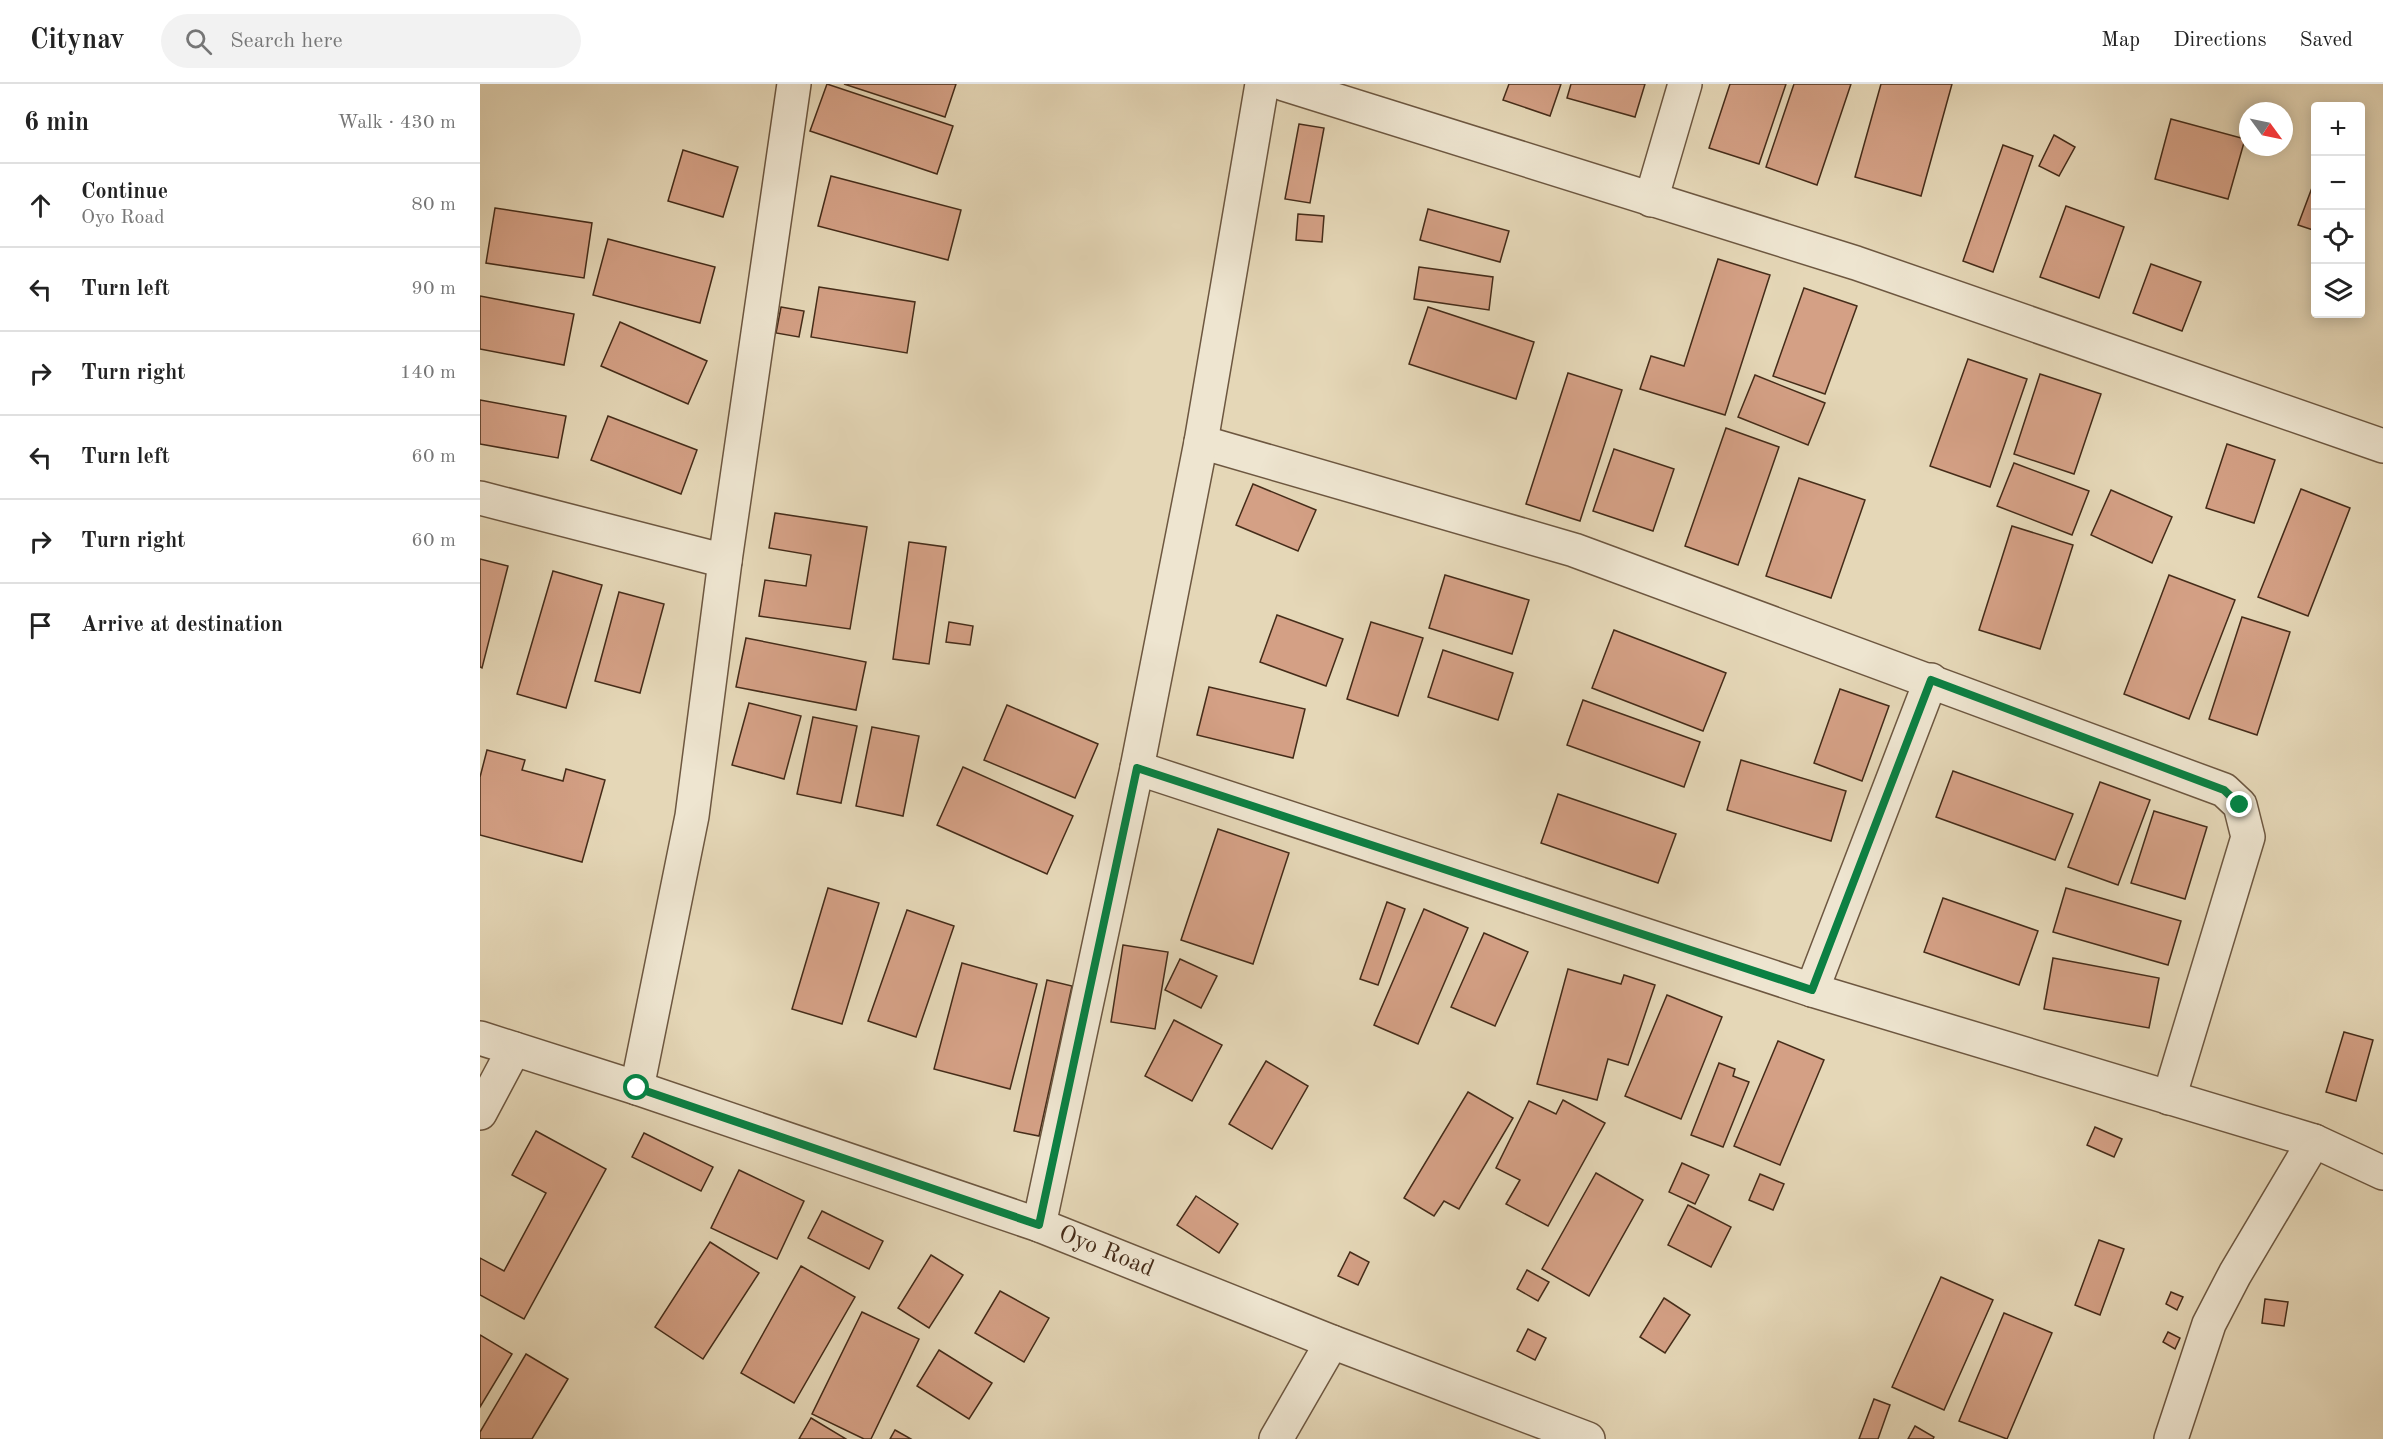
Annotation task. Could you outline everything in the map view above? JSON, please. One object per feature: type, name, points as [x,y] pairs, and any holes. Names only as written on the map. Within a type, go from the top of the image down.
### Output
[{"type":"street","points":[[637,1088],[692,816],[725,561],[794,84]]},
{"type":"street","points":[[1039,1225],[1137,768],[1202,442],[1262,84]]},
{"type":"street","points":[[1284,84],[1856,264],[2383,446]]},
{"type":"street","points":[[1651,200],[1685,84]]},
{"type":"street","points":[[1202,442],[1574,550],[2224,790],[2240,805],[2248,837],[2169,1098]]},
{"type":"street","points":[[480,498],[725,561]]},
{"type":"street","points":[[1812,990],[1931,680]]},
{"type":"street","points":[[1137,768],[1812,990],[2314,1141],[2383,1173]]},
{"type":"street","name":"Oyo Road","points":[[480,1038],[637,1088],[1039,1225],[1332,1342],[1588,1439]]},
{"type":"street","points":[[480,1113],[514,1049]]},
{"type":"street","points":[[2171,1439],[2209,1324],[2235,1274],[2314,1141]]},
{"type":"street","points":[[1276,1439],[1332,1342]]},
{"type":"building","points":[[827,84],[953,126],[937,174],[810,131]]},
{"type":"building","points":[[844,84],[956,84],[945,117]]},
{"type":"building","points":[[1509,84],[1561,84],[1550,116],[1503,100]]},
{"type":"building","points":[[1571,84],[1645,84],[1635,117],[1567,98]]},
{"type":"building","points":[[1730,84],[1786,84],[1759,164],[1709,148]]},
{"type":"building","points":[[1794,84],[1851,84],[1817,185],[1766,167]]},
{"type":"building","points":[[1881,84],[1952,84],[1921,196],[1855,177]]},
{"type":"building","points":[[2171,119],[2239,137],[2240,156],[2228,199],[2155,179]]},
{"type":"building","points":[[1299,124],[1324,128],[1310,203],[1285,199]]},
{"type":"building","points":[[2054,135],[2075,147],[2059,176],[2039,166]]},
{"type":"building","points":[[2003,145],[2033,156],[1993,272],[1963,261]]},
{"type":"building","points":[[683,150],[738,167],[723,217],[668,201]]},
{"type":"building","points":[[831,176],[961,210],[948,260],[818,226]]},
{"type":"building","points":[[2311,190],[2311,229],[2298,225]]},
{"type":"building","points":[[2066,206],[2124,227],[2099,298],[2040,277]]},
{"type":"building","points":[[495,208],[592,223],[584,278],[486,263]]},
{"type":"building","points":[[1428,209],[1509,231],[1500,262],[1420,240]]},
{"type":"building","points":[[1298,214],[1324,216],[1322,242],[1296,240]]},
{"type":"building","points":[[608,239],[715,267],[700,323],[593,295]]},
{"type":"building","points":[[1718,259],[1770,275],[1725,415],[1640,389],[1651,356],[1684,366]]},
{"type":"building","points":[[2151,264],[2201,282],[2182,331],[2133,313]]},
{"type":"building","points":[[1419,267],[1493,277],[1489,310],[1414,299]]},
{"type":"building","points":[[819,287],[915,302],[907,353],[811,337]]},
{"type":"building","points":[[1804,288],[1857,306],[1825,394],[1773,376]]},
{"type":"building","points":[[480,296],[574,314],[564,365],[480,349]]},
{"type":"building","points":[[781,307],[804,311],[799,337],[776,333]]},
{"type":"building","points":[[1428,307],[1534,342],[1516,399],[1409,364]]},
{"type":"building","points":[[620,322],[707,361],[688,404],[601,366]]},
{"type":"building","points":[[1968,359],[2027,379],[1990,487],[1930,466]]},
{"type":"building","points":[[1568,373],[1622,390],[1580,521],[1526,504]]},
{"type":"building","points":[[2040,374],[2101,394],[2074,474],[2014,454]]},
{"type":"building","points":[[1755,375],[1825,403],[1808,445],[1738,417]]},
{"type":"building","points":[[480,400],[566,416],[558,458],[480,444]]},
{"type":"building","points":[[608,416],[697,450],[681,494],[591,460]]},
{"type":"building","points":[[1726,428],[1779,447],[1738,565],[1685,546]]},
{"type":"building","points":[[2227,444],[2275,460],[2254,523],[2206,508]]},
{"type":"building","points":[[1614,449],[1674,469],[1653,531],[1593,511]]},
{"type":"building","points":[[2014,463],[2089,491],[2072,535],[1997,506]]},
{"type":"building","points":[[1799,478],[1865,500],[1831,598],[1766,576]]},
{"type":"building","points":[[1253,484],[1316,510],[1298,551],[1236,525]]},
{"type":"building","points":[[2301,489],[2350,508],[2308,616],[2258,597]]},
{"type":"building","points":[[2111,490],[2172,517],[2152,563],[2091,535]]},
{"type":"building","points":[[775,513],[867,527],[850,629],[759,616],[765,580],[806,586],[811,555],[769,548]]},
{"type":"building","points":[[2012,526],[2073,545],[2040,649],[1979,630]]},
{"type":"building","points":[[909,542],[946,547],[929,664],[893,659]]},
{"type":"building","points":[[480,559],[508,566],[482,668],[480,667]]},
{"type":"building","points":[[553,571],[602,585],[566,708],[517,694]]},
{"type":"building","points":[[1445,575],[1529,600],[1512,654],[1429,628]]},
{"type":"building","points":[[2169,575],[2235,600],[2189,719],[2124,694]]},
{"type":"building","points":[[619,592],[664,604],[640,693],[595,681]]},
{"type":"building","points":[[1277,615],[1343,639],[1326,686],[1260,662]]},
{"type":"building","points":[[2242,617],[2290,632],[2257,735],[2209,719]]},
{"type":"building","points":[[949,622],[973,626],[970,645],[946,642]]},
{"type":"building","points":[[1371,622],[1423,638],[1398,716],[1347,699]]},
{"type":"building","points":[[1614,630],[1726,673],[1703,731],[1592,688]]},
{"type":"building","points":[[746,638],[866,662],[856,710],[736,687]]},
{"type":"building","points":[[1443,650],[1513,673],[1498,720],[1428,697]]},
{"type":"building","points":[[1209,687],[1305,709],[1293,758],[1197,735]]},
{"type":"building","points":[[1840,689],[1889,706],[1862,781],[1814,763]]},
{"type":"building","points":[[1583,700],[1700,742],[1684,787],[1567,745]]},
{"type":"building","points":[[749,703],[801,716],[784,779],[732,765]]},
{"type":"building","points":[[1007,705],[1098,744],[1075,798],[984,760]]},
{"type":"building","points":[[813,717],[857,726],[841,803],[797,794]]},
{"type":"building","points":[[872,727],[919,736],[903,816],[856,806]]},
{"type":"building","points":[[487,750],[525,760],[522,770],[563,781],[566,769],[605,780],[582,862],[480,835],[480,777]]},
{"type":"building","points":[[1741,760],[1846,791],[1831,841],[1727,810]]},
{"type":"building","points":[[963,767],[1073,816],[1047,874],[937,825]]},
{"type":"building","points":[[1953,771],[2073,814],[2055,860],[1936,817]]},
{"type":"building","points":[[2100,782],[2150,800],[2118,885],[2068,867]]},
{"type":"building","points":[[1558,794],[1676,834],[1658,883],[1541,843]]},
{"type":"building","points":[[2154,811],[2207,827],[2185,899],[2131,883]]},
{"type":"building","points":[[1218,829],[1289,853],[1253,964],[1181,940]]},
{"type":"building","points":[[828,888],[879,903],[842,1024],[792,1009]]},
{"type":"building","points":[[2066,888],[2181,921],[2168,965],[2053,932]]},
{"type":"building","points":[[1943,898],[2038,931],[2019,985],[1924,952]]},
{"type":"building","points":[[1387,902],[1405,909],[1378,985],[1360,979]]},
{"type":"building","points":[[1424,909],[1468,928],[1418,1044],[1374,1025]]},
{"type":"building","points":[[907,910],[954,926],[916,1037],[868,1021]]},
{"type":"building","points":[[1484,933],[1528,952],[1495,1026],[1451,1007]]},
{"type":"building","points":[[1123,945],[1168,952],[1155,1029],[1111,1022]]},
{"type":"building","points":[[2053,958],[2159,978],[2149,1028],[2044,1009]]},
{"type":"building","points":[[1180,959],[1217,976],[1201,1008],[1165,990]]},
{"type":"building","points":[[962,963],[1037,984],[1010,1089],[934,1069]]},
{"type":"building","points":[[1568,969],[1621,984],[1624,975],[1655,985],[1628,1065],[1608,1059],[1597,1100],[1537,1084]]},
{"type":"building","points":[[1047,980],[1072,986],[1039,1136],[1014,1131]]},
{"type":"building","points":[[1667,995],[1722,1017],[1681,1119],[1625,1096]]},
{"type":"building","points":[[1174,1020],[1222,1045],[1192,1101],[1145,1076]]},
{"type":"building","points":[[2344,1032],[2373,1040],[2356,1101],[2326,1092]]},
{"type":"building","points":[[1778,1041],[1824,1060],[1780,1165],[1734,1146]]},
{"type":"building","points":[[1266,1061],[1308,1086],[1272,1149],[1229,1124]]},
{"type":"building","points":[[1719,1063],[1735,1069],[1733,1076],[1749,1082],[1723,1147],[1691,1135]]},
{"type":"building","points":[[1468,1092],[1513,1118],[1459,1209],[1444,1201],[1434,1216],[1404,1198]]},
{"type":"building","points":[[1563,1100],[1605,1123],[1548,1226],[1506,1204],[1520,1180],[1496,1168],[1529,1101],[1556,1114]]},
{"type":"building","points":[[2095,1127],[2122,1139],[2114,1157],[2087,1145]]},
{"type":"building","points":[[536,1131],[606,1169],[524,1319],[480,1295],[480,1258],[504,1271],[546,1193],[512,1175]]},
{"type":"building","points":[[644,1133],[713,1167],[701,1191],[632,1157]]},
{"type":"building","points":[[1682,1163],[1709,1175],[1695,1204],[1669,1192]]},
{"type":"building","points":[[739,1170],[804,1201],[777,1259],[711,1228]]},
{"type":"building","points":[[1596,1173],[1643,1200],[1589,1296],[1542,1269]]},
{"type":"building","points":[[1760,1174],[1784,1184],[1773,1210],[1749,1200]]},
{"type":"building","points":[[1196,1196],[1238,1224],[1219,1253],[1177,1225]]},
{"type":"building","points":[[1688,1205],[1731,1227],[1711,1267],[1668,1245]]},
{"type":"building","points":[[822,1211],[883,1241],[869,1269],[808,1238]]},
{"type":"building","points":[[2099,1240],[2124,1249],[2100,1315],[2075,1305]]},
{"type":"building","points":[[710,1242],[759,1273],[703,1359],[655,1327]]},
{"type":"building","points":[[1350,1252],[1369,1262],[1358,1285],[1338,1276]]},
{"type":"building","points":[[931,1255],[963,1275],[929,1328],[898,1308]]},
{"type":"building","points":[[801,1266],[855,1297],[794,1403],[741,1373]]},
{"type":"building","points":[[1527,1270],[1549,1282],[1538,1301],[1517,1289]]},
{"type":"building","points":[[1941,1277],[1993,1300],[1944,1410],[1892,1387]]},
{"type":"building","points":[[1000,1291],[1049,1318],[1024,1362],[975,1333]]},
{"type":"building","points":[[2171,1292],[2183,1297],[2177,1310],[2166,1304]]},
{"type":"building","points":[[1664,1298],[1690,1315],[1665,1353],[1640,1337]]},
{"type":"building","points":[[2265,1299],[2288,1302],[2284,1326],[2262,1323]]},
{"type":"building","points":[[862,1312],[919,1339],[871,1439],[864,1439],[812,1414]]},
{"type":"building","points":[[2004,1313],[2052,1333],[2007,1439],[1959,1421]]},
{"type":"building","points":[[1528,1329],[1546,1338],[1535,1360],[1517,1351]]},
{"type":"building","points":[[2168,1332],[2180,1338],[2175,1349],[2163,1342]]},
{"type":"building","points":[[480,1335],[512,1354],[480,1407]]},
{"type":"building","points":[[939,1350],[992,1383],[969,1419],[917,1386]]},
{"type":"building","points":[[526,1354],[568,1379],[532,1439],[480,1439],[480,1432]]},
{"type":"building","points":[[1874,1399],[1890,1405],[1878,1439],[1859,1439]]},
{"type":"building","points":[[811,1418],[846,1439],[799,1439]]},
{"type":"building","points":[[1915,1426],[1934,1437],[1933,1439],[1908,1439]]},
{"type":"building","points":[[895,1430],[911,1439],[890,1439]]},
{"type":"route","points":[[637,1088],[1039,1225],[1137,768],[1812,990],[1931,680],[2224,790],[2240,805]]}]
